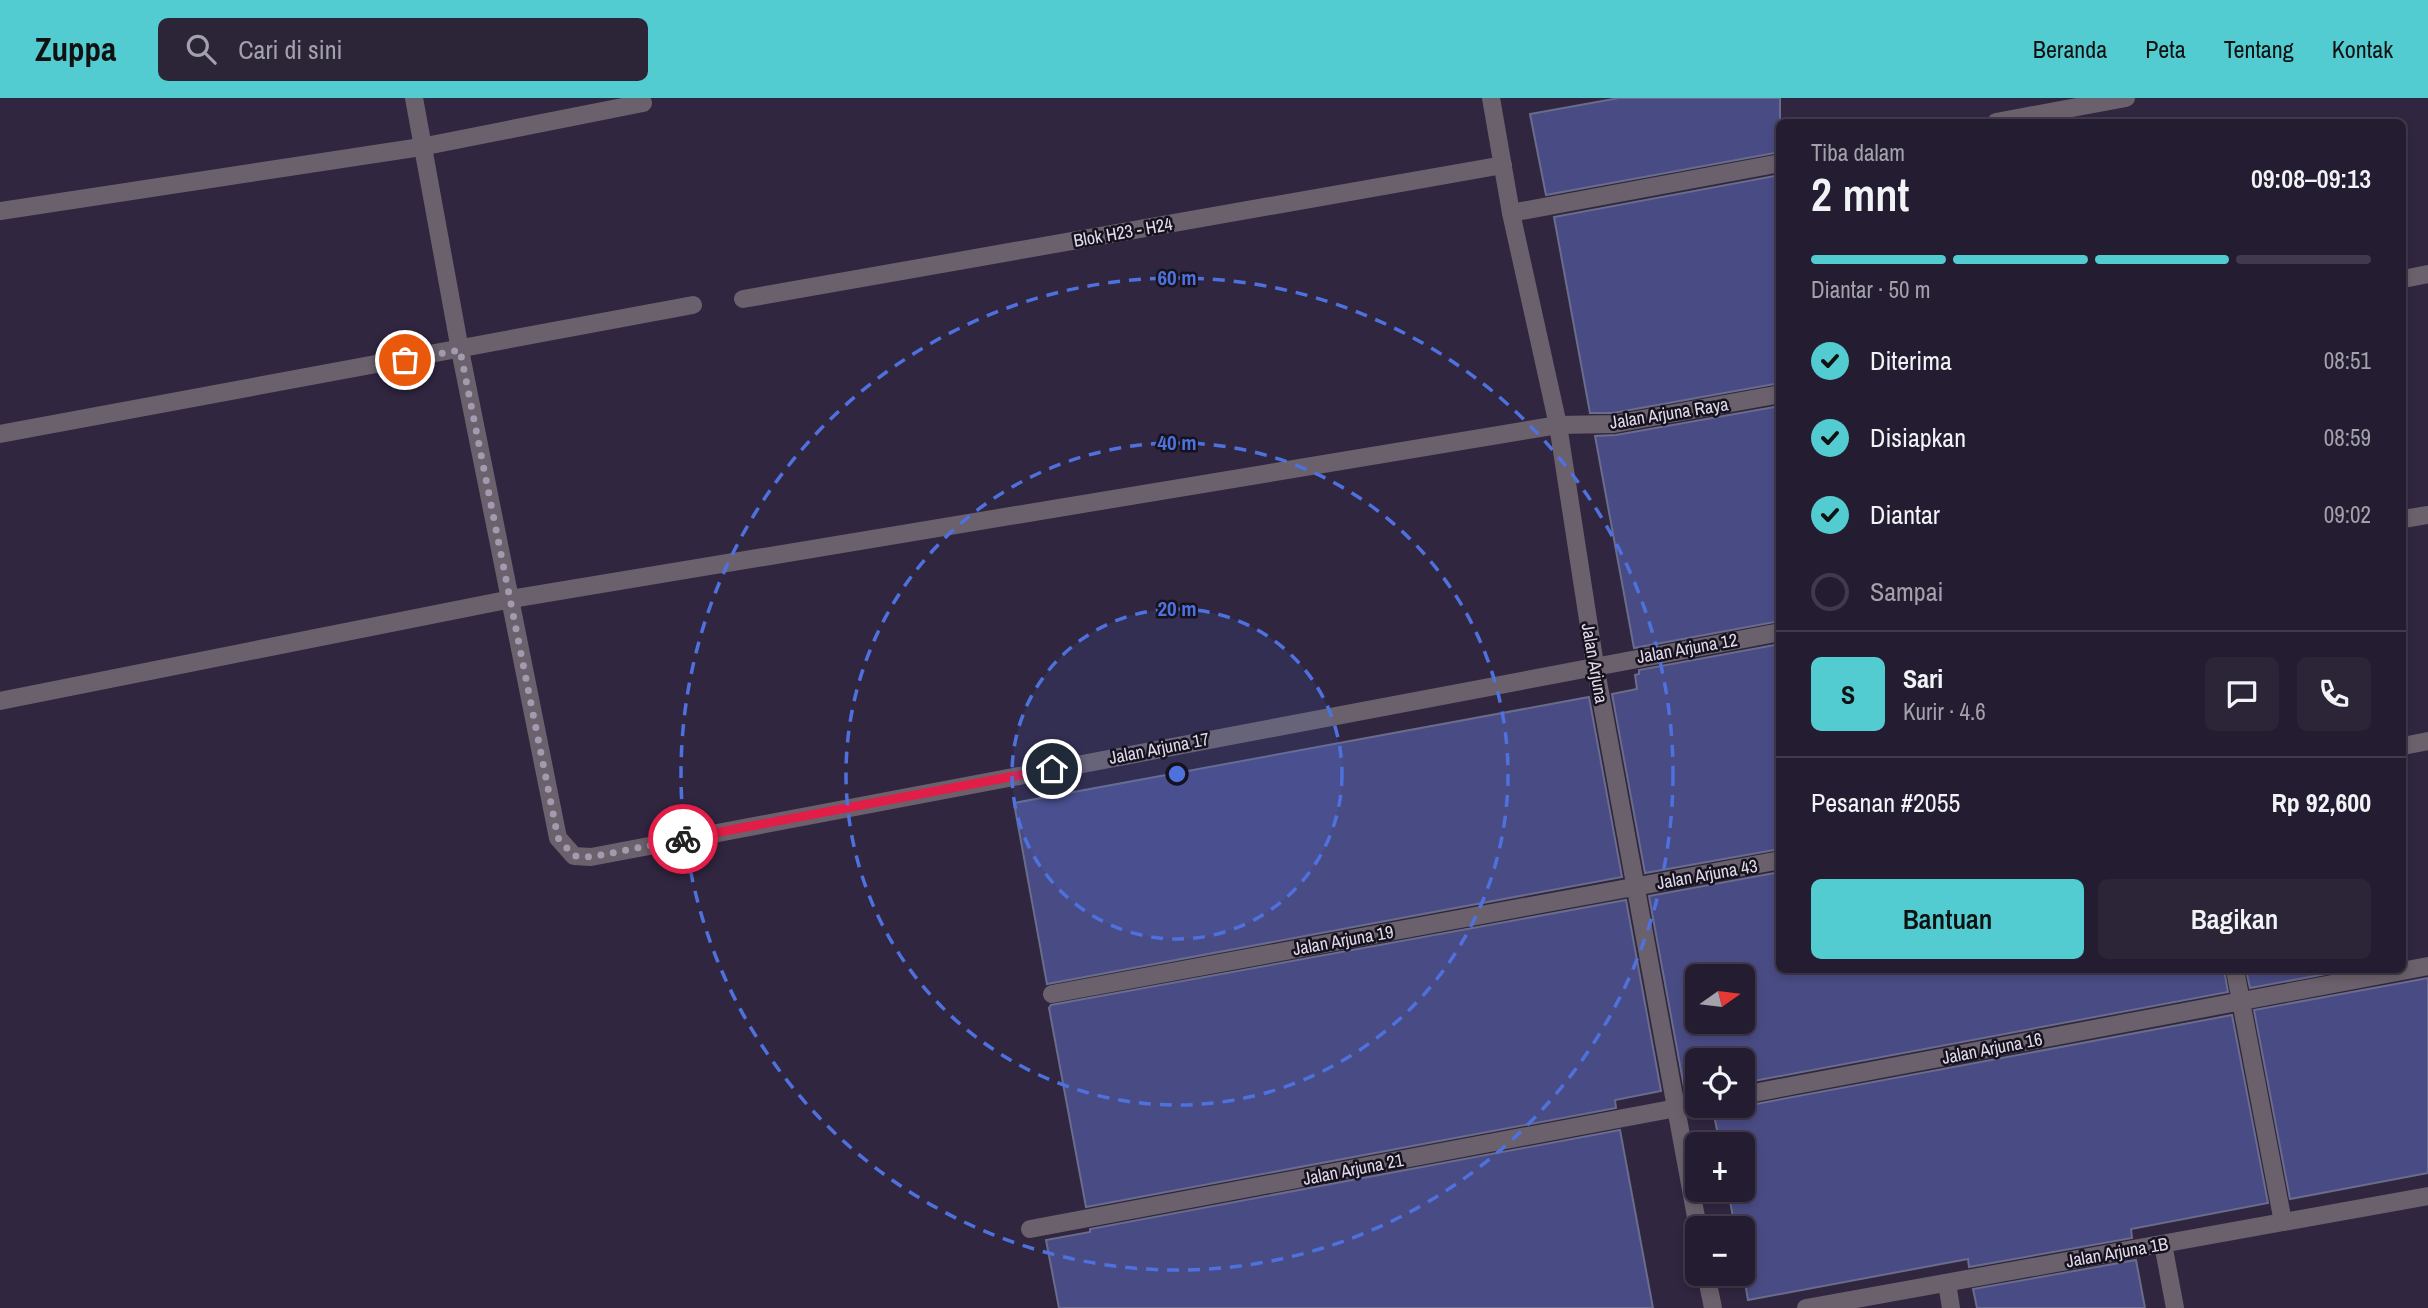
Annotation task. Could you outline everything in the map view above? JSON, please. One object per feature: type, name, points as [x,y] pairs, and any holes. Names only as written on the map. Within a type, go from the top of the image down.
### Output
[{"type":"street","points":[[414,98],[460,350],[511,599]]},
{"type":"street","name":"Jalan Arjuna","points":[[1491,98],[1511,213],[1558,425],[1595,665],[1696,1216]]},
{"type":"street","points":[[2014,119],[2126,98]]},
{"type":"street","points":[[0,211],[421,146],[643,103]]},
{"type":"street","points":[[1511,213],[1776,164]]},
{"type":"street","name":"Blok H23 - H24","points":[[743,299],[1503,165]]},
{"type":"street","points":[[2406,278],[2428,274]]},
{"type":"street","points":[[0,434],[693,305]]},
{"type":"street","name":"Jalan Arjuna Raya","points":[[0,701],[511,599],[1558,425],[1614,424],[1776,395]]},
{"type":"street","points":[[2406,519],[2428,515]]},
{"type":"street","name":"Jalan Arjuna 17","points":[[511,599],[558,838],[574,856],[591,857],[1595,665]]},
{"type":"street","name":"Jalan Arjuna 12","points":[[1595,665],[1776,633]]},
{"type":"street","points":[[2406,745],[2428,741]]},
{"type":"street","name":"Jalan Arjuna 43","points":[[1635,887],[1776,861]]},
{"type":"street","name":"Jalan Arjuna 19","points":[[1052,994],[1635,887]]},
{"type":"street","name":"Jalan Arjuna 16","points":[[2406,970],[2428,966]]},
{"type":"street","points":[[2236,973],[2283,1222]]},
{"type":"street","name":"Jalan Arjuna 16","points":[[1755,1093],[2391,973]]},
{"type":"street","points":[[1676,1108],[1685,1106]]},
{"type":"street","name":"Jalan Arjuna 21","points":[[1030,1229],[1676,1108]]},
{"type":"street","name":"Jalan Arjuna 1B","points":[[1807,1308],[2428,1196]]},
{"type":"street","points":[[2163,1244],[2175,1308]]},
{"type":"street","points":[[1947,1283],[1951,1308]]},
{"type":"street","points":[[1708,1286],[1713,1308]]},
{"type":"building","points":[[1619,98],[1780,98],[1780,119],[1776,119],[1776,153],[1546,195],[1530,114]]},
{"type":"building","points":[[1776,176],[1776,384],[1613,413],[1590,413],[1554,217]]},
{"type":"building","points":[[1776,407],[1776,622],[1634,648],[1595,436],[1616,435]]},
{"type":"building","points":[[1776,645],[1776,850],[1645,873],[1612,694],[1637,689],[1635,675],[1639,674],[1639,670]]},
{"type":"building","points":[[1589,697],[1622,877],[1047,984],[1014,803]]},
{"type":"building","points":[[1776,873],[1776,973],[2225,973],[2228,992],[1755,1081],[1755,1048],[1685,1048],[1685,1087],[1649,896]]},
{"type":"building","points":[[1626,900],[1661,1091],[1615,1100],[1616,1108],[1086,1207],[1049,1008],[1051,1005]]},
{"type":"building","points":[[2247,973],[2332,973],[2250,988]]},
{"type":"building","points":[[2428,978],[2428,1173],[2290,1199],[2254,1010]]},
{"type":"building","points":[[2232,1015],[2268,1203],[2131,1229],[2132,1238],[1969,1267],[1968,1259],[1748,1300],[1746,1286],[1755,1286],[1755,1216],[1733,1216],[1730,1202],[1755,1202],[1755,1132],[1717,1132],[1715,1118],[1755,1118],[1755,1104]]},
{"type":"building","points":[[1620,1130],[1653,1308],[1059,1308],[1046,1240],[1090,1232],[1090,1229]]},
{"type":"building","points":[[2136,1260],[2145,1308],[1977,1308],[1973,1289]]},
{"type":"way so far","points":[[405,360],[460,350],[558,838],[574,856],[591,857],[683,839]]},
{"type":"route","points":[[683,839],[1052,769]]}]
